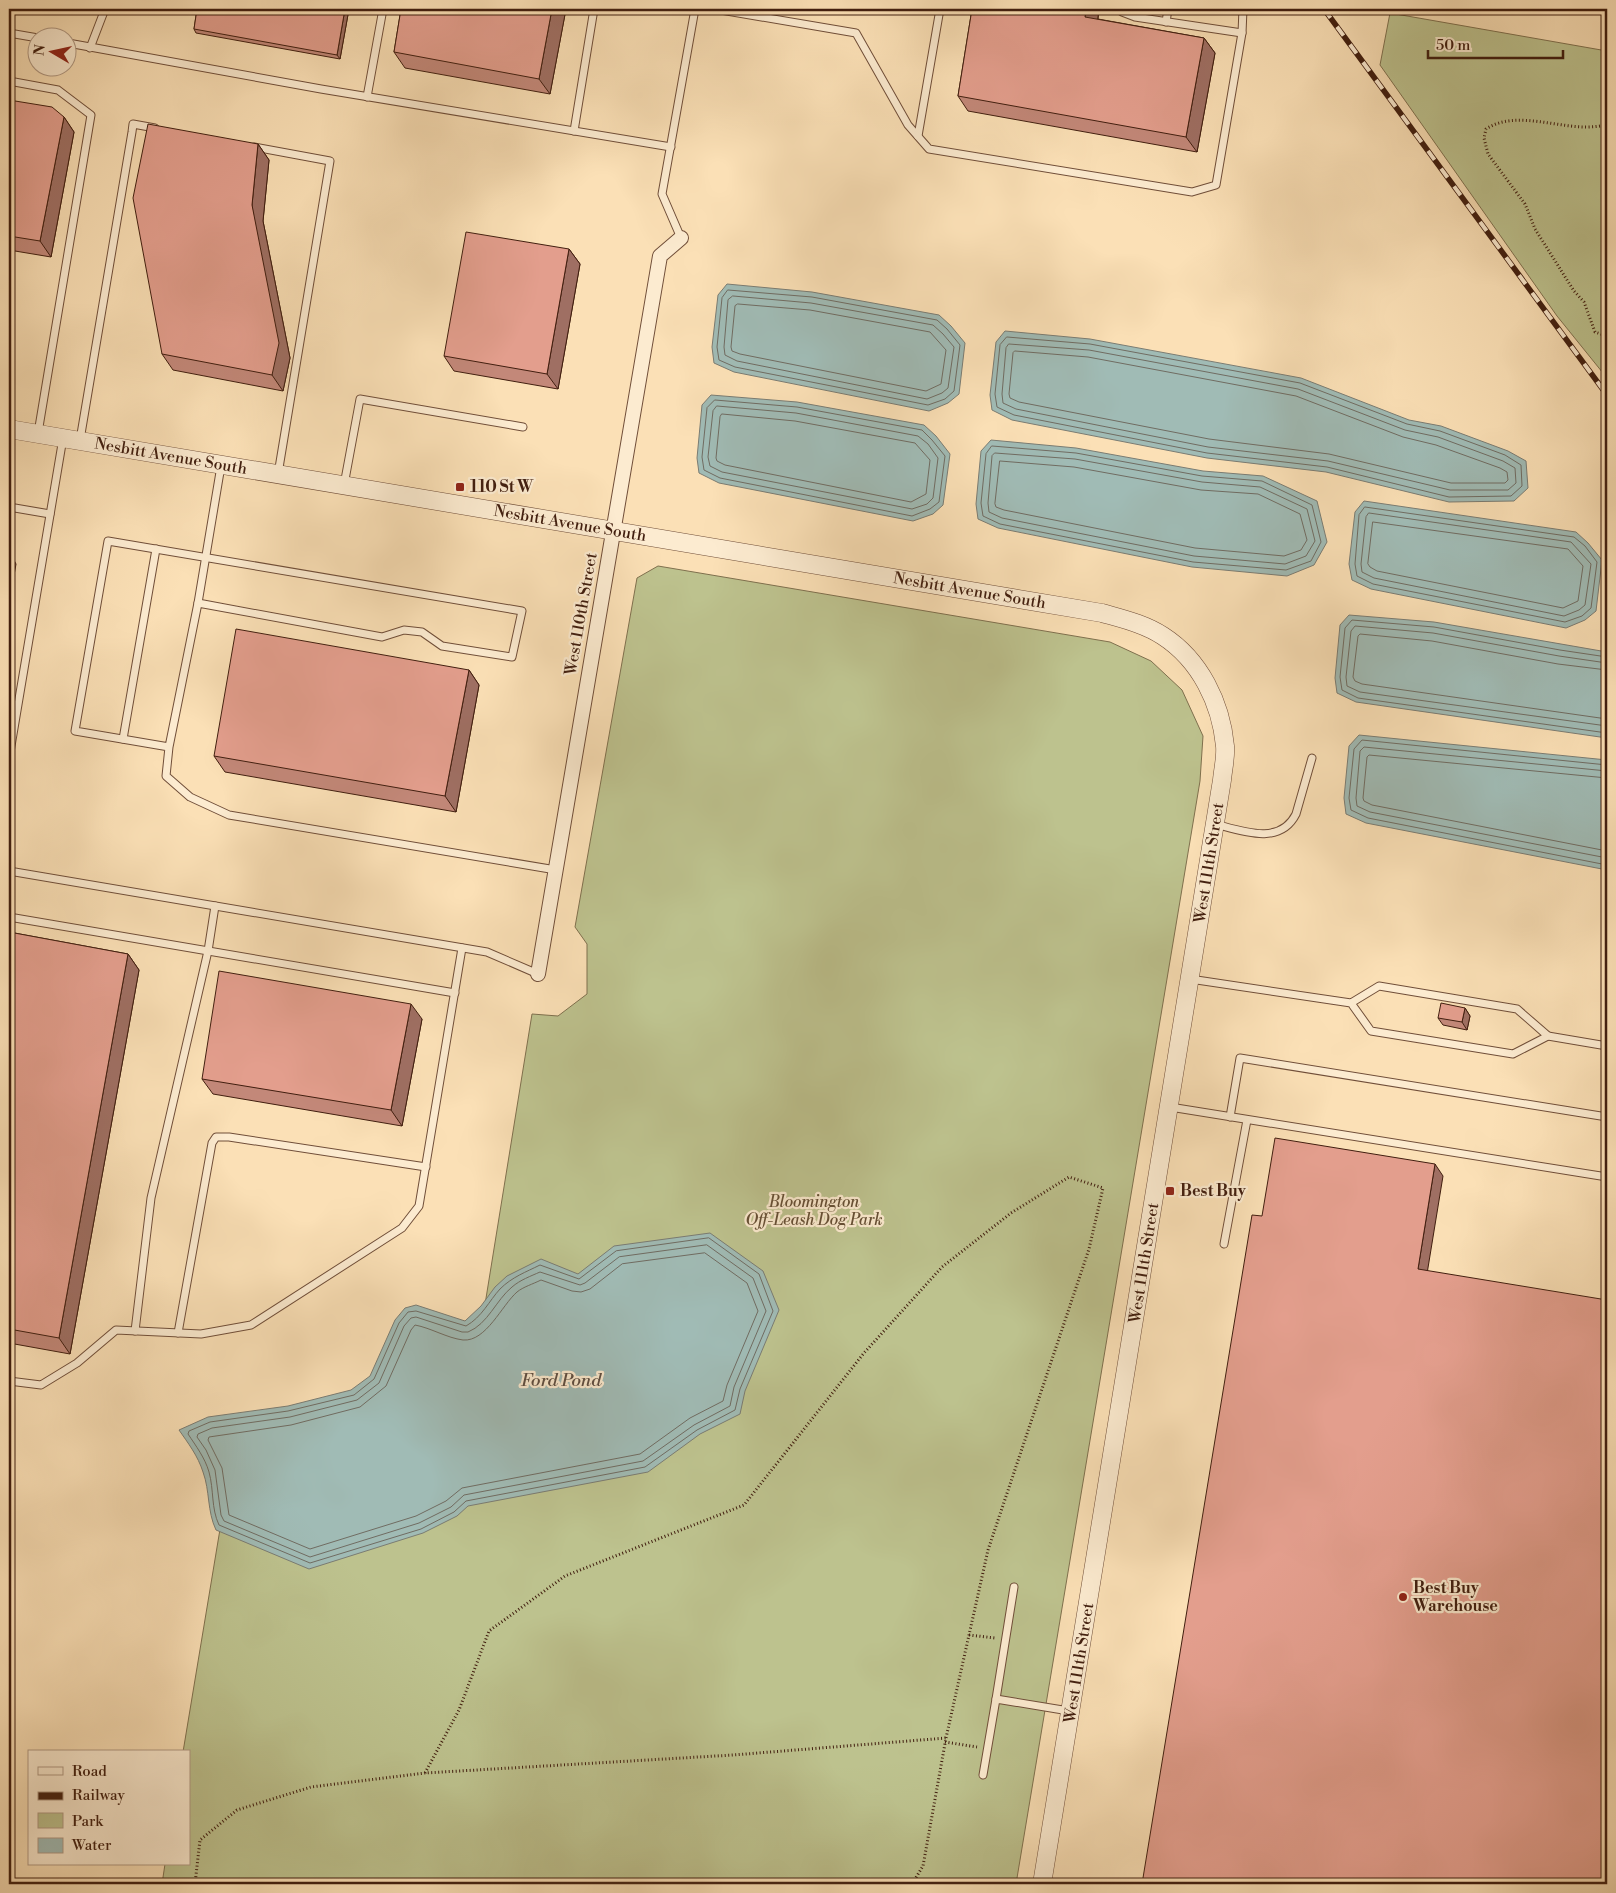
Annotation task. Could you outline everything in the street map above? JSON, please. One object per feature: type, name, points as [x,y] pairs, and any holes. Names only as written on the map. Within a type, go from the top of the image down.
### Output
[{"type":"street","name":"West 110th Street","points":[[538,974],[660,256],[681,238]]},
{"type":"street","name":"Nesbitt Avenue South","points":[[9,429],[1102,613]]},
{"type":"street","name":"West 111th Street","points":[[1042,1884],[1072,1712],[1222,780],[1225,748],[1220,714],[1207,684],[1188,658],[1163,636],[1133,622],[1102,613]]},
{"type":"lane","points":[[90,48],[105,9]]},
{"type":"lane","points":[[367,97],[383,9]]},
{"type":"lane","points":[[574,131],[594,9]]},
{"type":"lane","points":[[681,238],[662,194],[694,9]]},
{"type":"lane","points":[[715,9],[856,33],[908,125],[929,149],[1192,192],[1216,185],[1242,33],[1243,9]]},
{"type":"lane","points":[[918,136],[940,9]]},
{"type":"lane","points":[[1121,9],[1122,12],[1135,17],[1242,33]]},
{"type":"lane","points":[[1166,22],[1168,9]]},
{"type":"lane","points":[[9,33],[28,36]]},
{"type":"lane","points":[[78,45],[367,97],[671,147]]},
{"type":"lane","points":[[9,81],[58,90],[91,115],[38,433]]},
{"type":"lane","points":[[9,758],[50,514],[72,439],[133,124],[163,130]]},
{"type":"lane","points":[[241,144],[330,161],[278,474]]},
{"type":"lane","points":[[344,485],[360,399],[522,426]]},
{"type":"lane","points":[[221,464],[198,603],[169,747],[166,776],[190,797],[229,815],[556,870]]},
{"type":"lane","points":[[9,507],[50,514]]},
{"type":"lane","points":[[169,747],[75,731],[108,541],[522,611],[512,658],[442,646],[422,632],[404,630],[382,637],[198,603]]},
{"type":"lane","points":[[123,739],[156,549]]},
{"type":"lane","points":[[1215,824],[1254,834],[1278,833],[1292,822],[1296,814],[1312,758]]},
{"type":"lane","points":[[9,871],[487,952],[538,974]]},
{"type":"lane","points":[[135,1331],[151,1198],[208,951],[215,906]]},
{"type":"lane","points":[[9,917],[455,992]]},
{"type":"lane","points":[[9,1381],[41,1385],[77,1363],[116,1330],[201,1334],[251,1325],[402,1228],[419,1206],[462,948]]},
{"type":"lane","points":[[1190,979],[1351,1003],[1379,986],[1517,1009],[1548,1036],[1607,1046]]},
{"type":"lane","points":[[1351,1003],[1371,1031],[1513,1054],[1548,1036]]},
{"type":"lane","points":[[1230,1117],[1240,1058],[1607,1117]]},
{"type":"lane","points":[[1169,1107],[1607,1177]]},
{"type":"lane","points":[[1224,1244],[1247,1120]]},
{"type":"lane","points":[[178,1333],[212,1143],[216,1137],[229,1137],[426,1167]]},
{"type":"lane","points":[[983,1774],[1014,1587]]},
{"type":"lane","points":[[996,1699],[1072,1712]]},
{"type":"path","points":[[1600,126],[1583,128],[1539,122],[1509,121],[1495,123],[1486,129],[1484,138],[1488,154],[1524,204],[1535,230],[1574,291],[1584,302],[1595,332],[1607,336]]},
{"type":"path","points":[[425,1773],[459,1710],[489,1631],[565,1576],[744,1505],[791,1448],[864,1353],[942,1267],[1011,1213],[1069,1177],[1103,1188],[1089,1249],[988,1550],[945,1740],[923,1866],[912,1884]]},
{"type":"path","points":[[969,1635],[1006,1640]]},
{"type":"path","points":[[195,1884],[200,1840],[237,1810],[311,1787],[425,1773],[945,1740],[988,1748]]},
{"type":"green space","points":[[1390,13],[1607,51],[1607,378],[1557,316],[1380,65]]},
{"type":"green space","name":"Bloomington Off-Leash Dog Park","points":[[658,566],[1110,642],[1151,661],[1182,690],[1203,736],[1200,781],[1016,1884],[162,1884],[165,1866],[190,1866],[190,1750],[183,1750],[231,1463],[454,1496],[532,1014],[558,1016],[587,994],[587,944],[575,927],[637,578]]},
{"type":"water","points":[[727,284],[812,292],[939,315],[965,343],[959,394],[948,403],[929,411],[734,372],[714,363],[712,347],[718,295]]},
{"type":"water","points":[[1005,331],[1090,339],[1301,378],[1409,420],[1441,426],[1508,451],[1526,461],[1528,488],[1514,501],[1449,502],[1326,472],[1207,458],[1012,420],[992,410],[990,395],[996,342]]},
{"type":"water","points":[[711,395],[797,402],[924,425],[936,436],[950,454],[943,505],[933,514],[913,521],[719,483],[699,473],[697,458],[702,405]]},
{"type":"water","points":[[991,440],[1076,448],[1203,471],[1263,476],[1317,501],[1327,542],[1314,565],[1287,576],[1192,567],[998,528],[978,519],[976,504],[981,451]]},
{"type":"water","points":[[1364,501],[1576,532],[1602,560],[1596,611],[1585,620],[1566,628],[1371,589],[1352,580],[1349,564],[1355,512]]},
{"type":"water","points":[[1349,615],[1434,622],[1607,652],[1607,738],[1356,702],[1337,693],[1335,678],[1340,625]]},
{"type":"water","points":[[1359,735],[1607,760],[1607,870],[1366,823],[1346,814],[1344,798],[1349,746]]},
{"type":"water","name":"Ford Pond","points":[[710,1233],[763,1271],[779,1310],[745,1391],[740,1414],[700,1434],[648,1472],[468,1506],[457,1516],[423,1533],[309,1569],[216,1530],[211,1516],[207,1486],[201,1466],[193,1450],[179,1430],[208,1417],[288,1406],[351,1390],[370,1376],[395,1320],[405,1308],[416,1305],[465,1321],[507,1276],[541,1259],[578,1274],[614,1246]]},
{"type":"building","points":[[197,9],[345,9],[337,55],[194,29]]},
{"type":"building","points":[[401,9],[552,9],[539,79],[394,52]]},
{"type":"building","points":[[972,9],[1086,9],[1085,17],[1204,38],[1186,137],[958,96]]},
{"type":"building","points":[[9,100],[52,107],[64,117],[40,241],[9,236]]},
{"type":"building","points":[[148,124],[258,144],[252,205],[279,343],[272,375],[162,354],[133,198]]},
{"type":"building","points":[[466,232],[569,249],[547,374],[444,356]]},
{"type":"building","points":[[236,629],[469,670],[445,796],[214,756]]},
{"type":"building","points":[[9,932],[128,954],[59,1338],[9,1329]]},
{"type":"building","points":[[219,971],[411,1004],[391,1110],[202,1079]]},
{"type":"building","points":[[1441,1003],[1465,1008],[1462,1022],[1438,1018]]},
{"type":"building","name":"Best Buy Warehouse","points":[[1275,1138],[1435,1164],[1418,1269],[1607,1300],[1607,1871],[1605,1884],[1142,1884],[1252,1215],[1262,1216]]},
{"type":"railway","points":[[1324,9],[1607,395]]},
{"type":"place","name":"110 St W","points":[[460,487]]},
{"type":"place","name":"Best Buy","points":[[1170,1191]]},
{"type":"place","name":"Best Buy Warehouse","points":[[1403,1597]]}]
